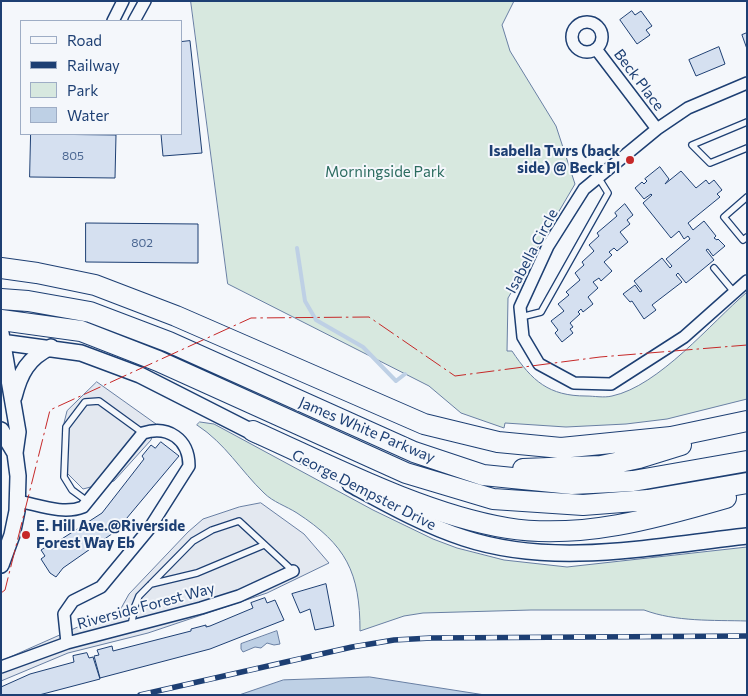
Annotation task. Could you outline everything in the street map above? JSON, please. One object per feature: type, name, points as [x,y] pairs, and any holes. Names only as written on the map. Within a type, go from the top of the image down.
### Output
[{"type":"highway","points":[[1,268],[95,285],[176,316],[424,424],[498,442],[561,448],[671,437],[747,422]]},
{"type":"highway","name":"James White Parkway","points":[[1,299],[28,301],[90,312],[169,342],[414,452],[484,475],[572,484],[633,481],[747,461]]},
{"type":"highway","name":"James White Parkway","points":[[1,320],[81,331],[167,365],[406,473],[493,499],[583,505],[648,500],[747,483]]},
{"type":"highway","points":[[414,452],[532,470],[601,466],[664,450],[747,422]]},
{"type":"highway","points":[[253,432],[432,509],[507,528],[566,531],[652,520],[747,492]]},
{"type":"main road","name":"George Dempster Drive","points":[[2,337],[81,353],[140,375],[253,432],[428,525],[466,538],[515,549],[566,554],[747,536]]},
{"type":"main road","points":[[1,565],[12,535],[18,501],[18,476],[15,453],[18,432],[2,337]]},
{"type":"main road","points":[[13,400],[24,369],[32,358],[51,348]]},
{"type":"main road","points":[[1,430],[15,453]]},
{"type":"street","points":[[113,20],[121,4],[135,19],[145,1]]},
{"type":"street","name":"Beck Place","points":[[596,49],[657,129]]},
{"type":"street","name":"Isabella Circle","points":[[747,83],[688,108],[657,129],[584,189],[548,246],[520,307],[523,337],[539,364],[574,383],[611,384],[684,337],[747,281]]},
{"type":"street","name":"Riverside Forest Way","points":[[143,433],[164,430],[182,442],[188,453],[188,466],[148,530],[101,587],[73,601],[64,614],[67,643],[239,596],[293,571]]},
{"type":"street","points":[[18,501],[74,511],[88,501],[143,433]]},
{"type":"street","points":[[1,668],[67,643]]},
{"type":"lane","points":[[747,122],[692,144],[710,163],[747,148]]},
{"type":"lane","points":[[521,317],[541,312],[608,193],[598,177]]},
{"type":"lane","points":[[747,197],[724,217],[743,240],[747,236]]},
{"type":"lane","points":[[714,268],[734,292]]},
{"type":"lane","points":[[88,501],[72,490],[64,477],[64,432],[68,422],[85,402],[99,401],[143,433]]},
{"type":"lane","points":[[131,626],[135,606],[140,596],[193,541],[212,530],[239,522],[293,571]]},
{"type":"lane","points":[[151,584],[197,573],[264,545]]},
{"type":"green space","name":"Morningside Park","points":[[191,1],[514,1],[502,25],[510,51],[556,126],[575,184],[508,298],[507,351],[512,351],[519,362],[534,378],[552,390],[573,395],[612,396],[630,390],[666,367],[747,292],[747,399],[667,419],[626,424],[566,427],[505,423],[504,428],[461,413],[429,386],[228,284]]},
{"type":"green space","points":[[200,422],[214,424],[373,510],[433,539],[457,548],[504,560],[567,567],[747,547],[747,621],[669,617],[644,610],[531,610],[423,613],[404,616],[360,631],[357,592],[353,576],[347,562],[338,549],[314,525],[264,493],[225,449],[197,425]]},
{"type":"shaded area","points":[[97,382],[156,424],[151,440],[114,481],[83,489],[67,473],[64,423],[67,411]]},
{"type":"shaded area","points":[[261,503],[304,534],[329,563],[267,593],[148,633],[68,653],[1,681],[1,661],[89,622],[119,612],[129,594],[188,532],[203,519],[239,507]]},
{"type":"water","points":[[277,631],[280,644],[267,643],[261,648],[255,647],[243,652],[241,649],[241,644]]},
{"type":"water","points":[[370,677],[485,695],[239,695],[283,680]]},
{"type":"building","points":[[632,11],[635,15],[641,11],[652,26],[646,30],[650,35],[637,44],[620,20]]},
{"type":"building","points":[[747,33],[747,49],[742,35]]},
{"type":"building","points":[[190,41],[202,153],[163,156],[161,135],[182,135],[182,42]]},
{"type":"building","points":[[719,47],[725,64],[696,76],[689,60]]},
{"type":"building","points":[[31,135],[116,135],[115,178],[30,177]]},
{"type":"building","points":[[660,167],[669,179],[665,184],[681,171],[696,188],[706,180],[709,184],[714,180],[722,190],[717,194],[720,197],[688,223],[693,230],[704,221],[716,236],[714,238],[718,239],[725,246],[713,256],[708,249],[706,250],[714,260],[686,283],[678,273],[676,275],[682,282],[652,305],[656,310],[644,319],[632,301],[630,302],[623,294],[635,285],[640,292],[642,291],[634,281],[662,258],[670,268],[672,266],[666,259],[690,239],[688,236],[684,239],[679,231],[671,238],[643,203],[652,195],[644,199],[635,188],[642,182],[644,184],[647,181],[645,179]]},
{"type":"building","points":[[625,204],[633,215],[627,220],[630,224],[620,232],[628,242],[617,251],[614,248],[609,252],[612,255],[604,262],[612,271],[601,281],[599,278],[593,282],[598,288],[588,297],[593,304],[583,312],[581,309],[578,312],[580,314],[570,323],[573,327],[570,329],[573,333],[562,342],[555,333],[558,330],[551,321],[564,311],[558,304],[569,295],[566,292],[580,280],[575,273],[584,265],[582,262],[594,251],[589,245],[599,236],[597,233],[617,216],[615,213]]},
{"type":"building","points":[[86,223],[198,224],[198,263],[86,262]]},
{"type":"building","points":[[161,442],[179,456],[116,531],[63,568],[56,577],[50,573],[41,559],[45,556],[41,550],[102,513],[144,459],[142,456],[151,445],[155,448]]},
{"type":"building","points":[[326,584],[334,626],[315,630],[310,609],[300,613],[292,594]]},
{"type":"building","points":[[265,598],[267,603],[275,600],[284,620],[210,649],[100,678],[94,656],[99,655],[97,650],[112,646],[113,651],[191,631],[191,629],[206,625],[206,627],[210,626],[253,608],[251,603]]},
{"type":"building","points":[[87,653],[89,658],[93,657],[100,679],[39,695],[1,695],[1,687],[30,674],[74,662],[73,656]]},
{"type":"waterway","points":[[297,248],[305,301],[316,320],[363,347],[396,381],[405,374]]},
{"type":"railway","points":[[140,695],[352,647],[394,640],[431,638],[747,636]]},
{"type":"power","points":[[1,593],[5,590],[50,410],[251,318],[369,317],[455,376],[600,357],[747,345]]},
{"type":"place","name":"Isabella Twrs (back side) @ Beck Pl","points":[[630,160]]},
{"type":"place","name":"E. Hill Ave.@Riverside Forest Way Eb","points":[[26,535]]}]
